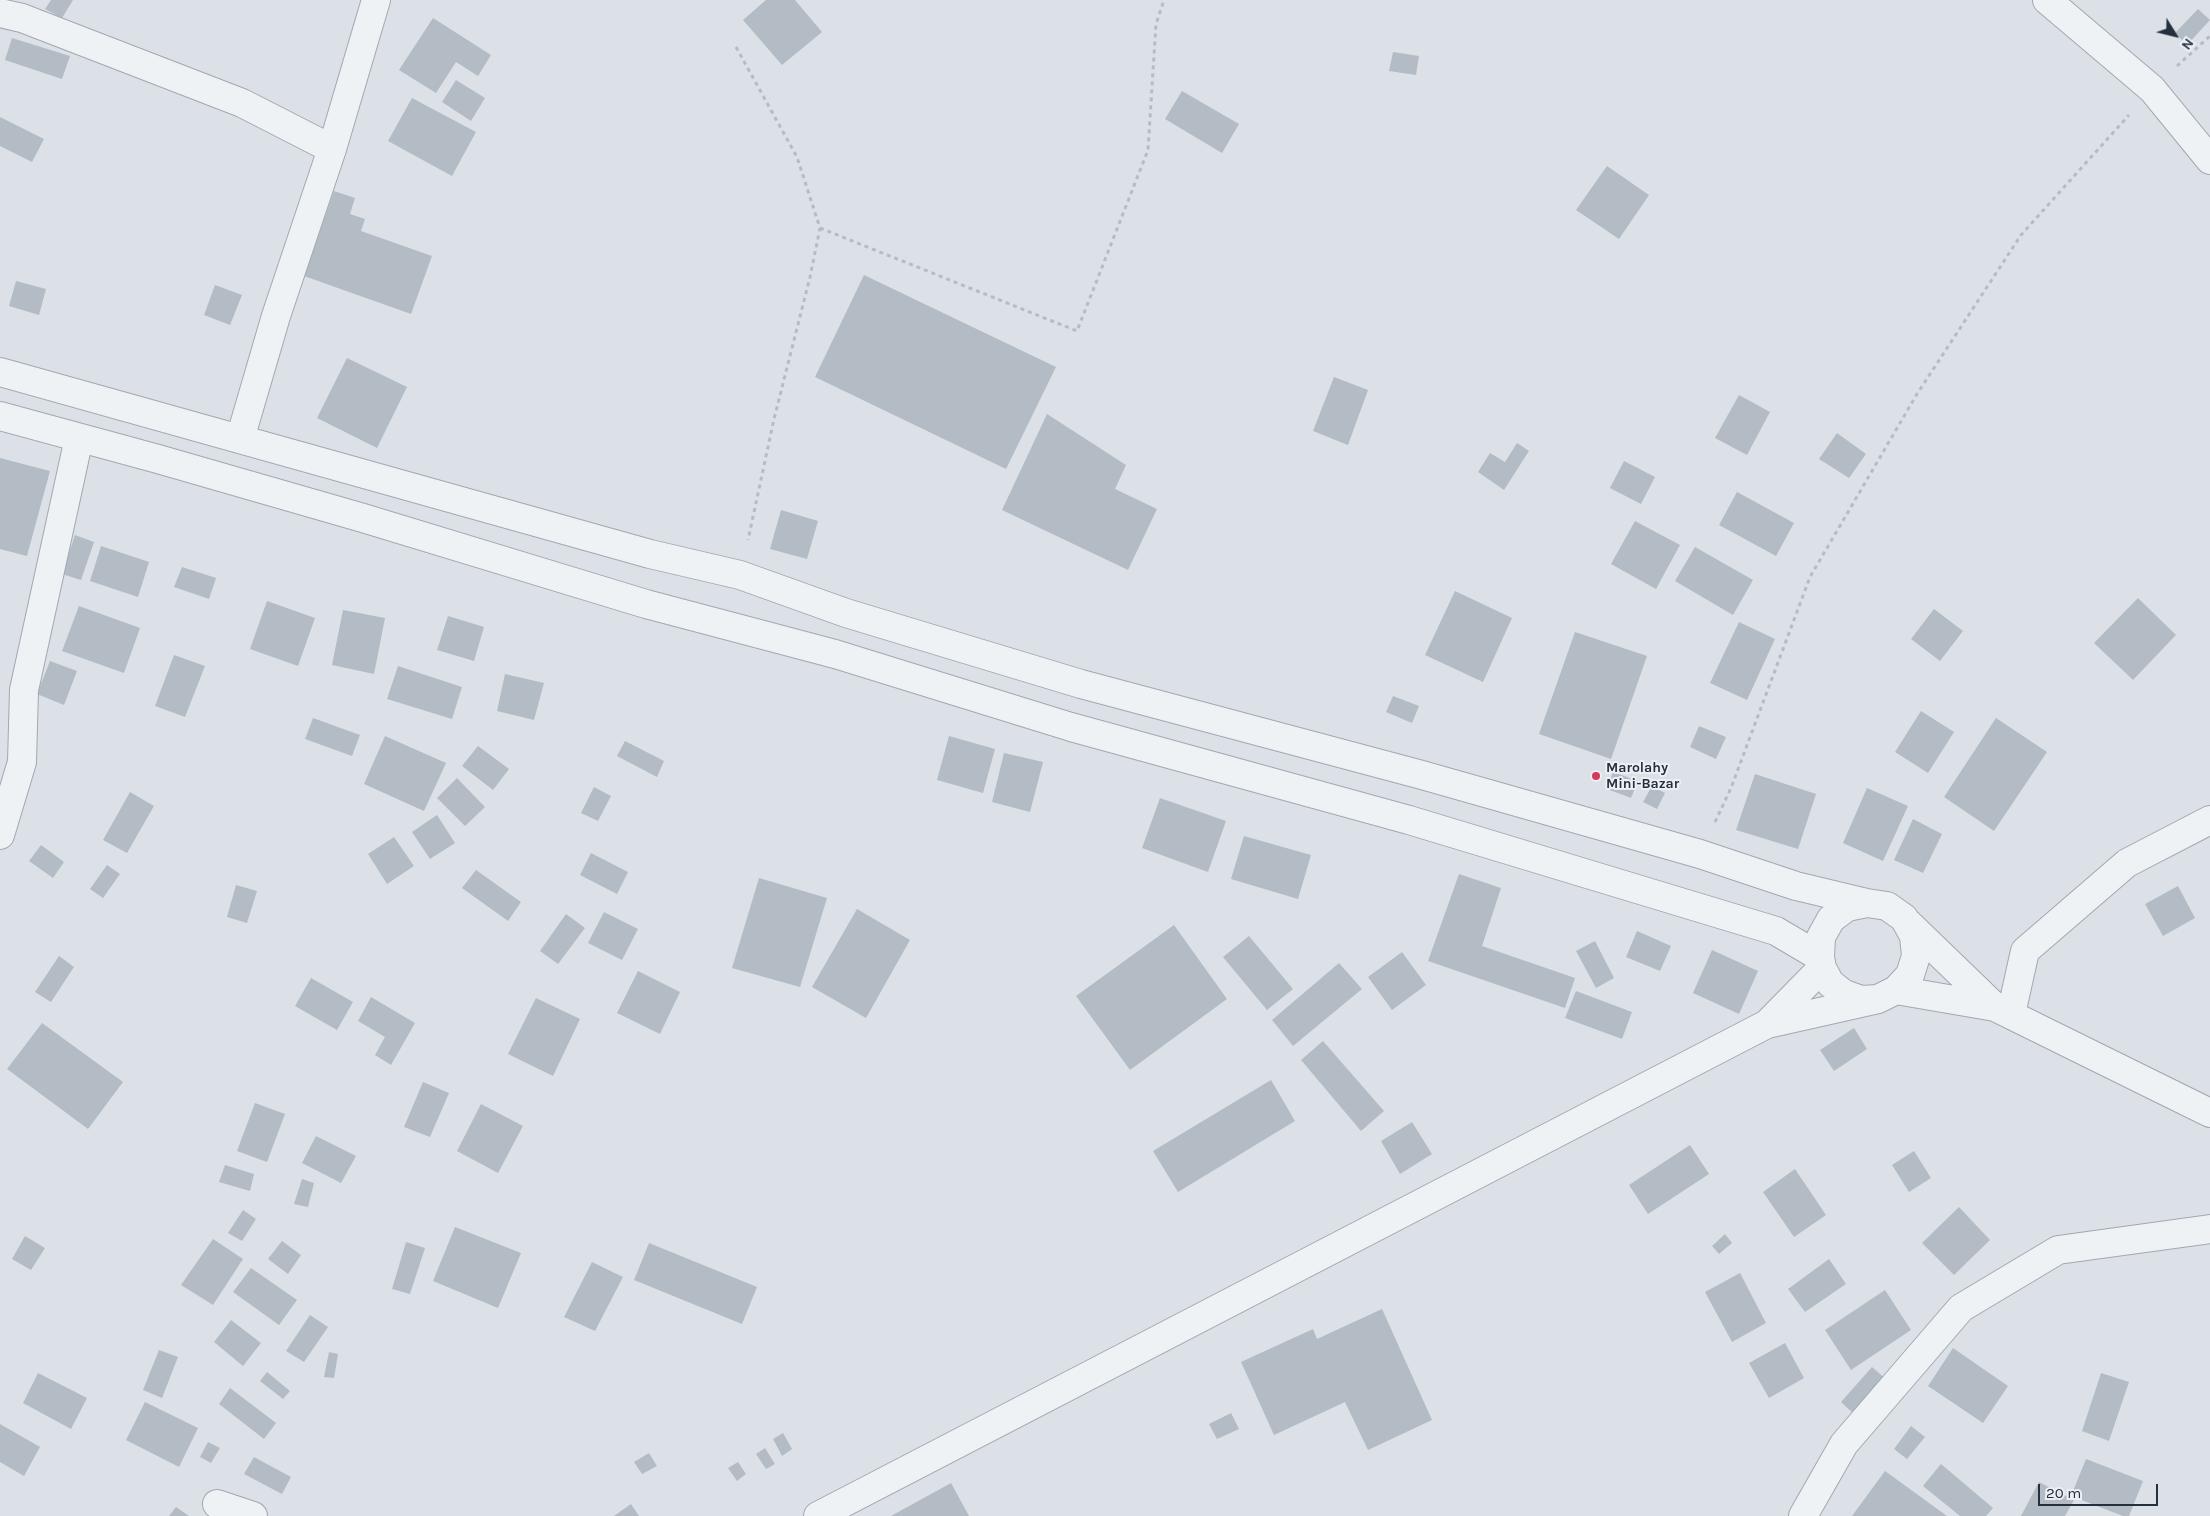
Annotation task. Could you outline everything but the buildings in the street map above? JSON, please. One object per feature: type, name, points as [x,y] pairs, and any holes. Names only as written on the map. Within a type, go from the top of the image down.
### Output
[{"type":"street","points":[[240,439],[276,316],[332,149],[376,0]]},
{"type":"street","points":[[2047,0],[2152,89],[2210,160]]},
{"type":"street","points":[[18,10],[242,103],[332,149]]},
{"type":"street","points":[[0,372],[650,554],[740,575],[846,613],[1081,684],[1412,772],[1700,854],[1796,886],[1887,906],[1904,918],[2003,1011],[2210,1113]]},
{"type":"street","points":[[0,416],[363,518],[646,604],[835,654],[1071,726],[1409,820],[1776,931],[1821,962]]},
{"type":"street","points":[[158,459],[168,420]]},
{"type":"street","points":[[0,835],[22,762],[24,690],[79,438]]},
{"type":"street","points":[[835,654],[846,613]]},
{"type":"street","points":[[1071,726],[1081,684]]},
{"type":"street","points":[[2003,1011],[2025,951],[2127,863],[2210,820]]},
{"type":"street","points":[[1867,903],[1847,908],[1831,919],[1821,937],[1821,962],[1830,983],[1844,994],[1861,1000],[1887,994],[2003,1011]]},
{"type":"street","points":[[818,1516],[1767,1024],[1887,994],[1910,975],[1916,956],[1914,936],[1904,918]]},
{"type":"street","points":[[1767,1024],[1821,962]]},
{"type":"street","points":[[1803,1516],[1844,1444],[1961,1308],[2058,1250],[2210,1228]]},
{"type":"street","points":[[217,1504],[253,1516]]},
{"type":"path","points":[[820,228],[1077,331],[1148,150],[1156,24],[1164,0]]},
{"type":"path","points":[[1700,854],[1731,788],[1810,577],[1917,394],[2021,236],[2152,89],[2210,36]]},
{"type":"path","points":[[736,47],[797,157],[820,228],[810,277],[774,419],[740,575]]},
{"type":"place","name":"Marolahy Mini-Bazar","points":[[1596,776]]}]
